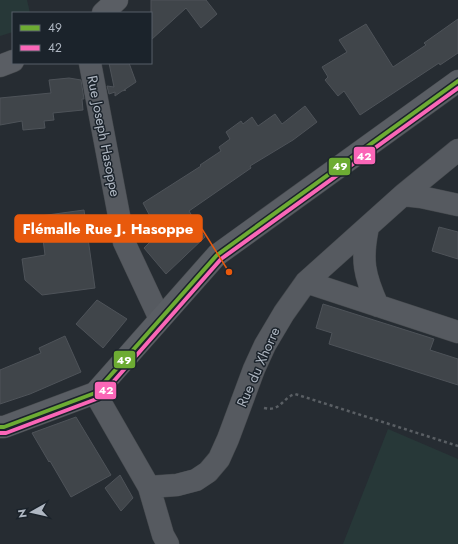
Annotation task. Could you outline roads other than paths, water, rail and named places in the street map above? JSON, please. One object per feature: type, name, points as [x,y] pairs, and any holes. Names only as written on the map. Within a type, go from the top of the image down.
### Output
[{"type":"street","points":[[103,12],[117,0]]},
{"type":"street","points":[[0,66],[12,61]]},
{"type":"street","name":"Rue Joseph Hasoppe","points":[[90,64],[124,242],[160,319]]},
{"type":"street","points":[[0,427],[4,427],[95,393],[217,255],[458,80]]},
{"type":"street","name":"Rue du Xhorre","points":[[149,487],[176,485],[196,480],[208,472],[219,459],[265,344],[284,313],[306,282],[403,195],[458,150]]},
{"type":"street","points":[[403,195],[421,197],[458,205]]},
{"type":"street","points":[[368,227],[364,243],[365,274],[378,306]]},
{"type":"street","points":[[306,282],[458,332]]},
{"type":"street","points":[[95,393],[149,487],[163,535],[168,544]]},
{"type":"place","name":"Flémalle Rue J. Hasoppe","points":[[229,272]]}]
